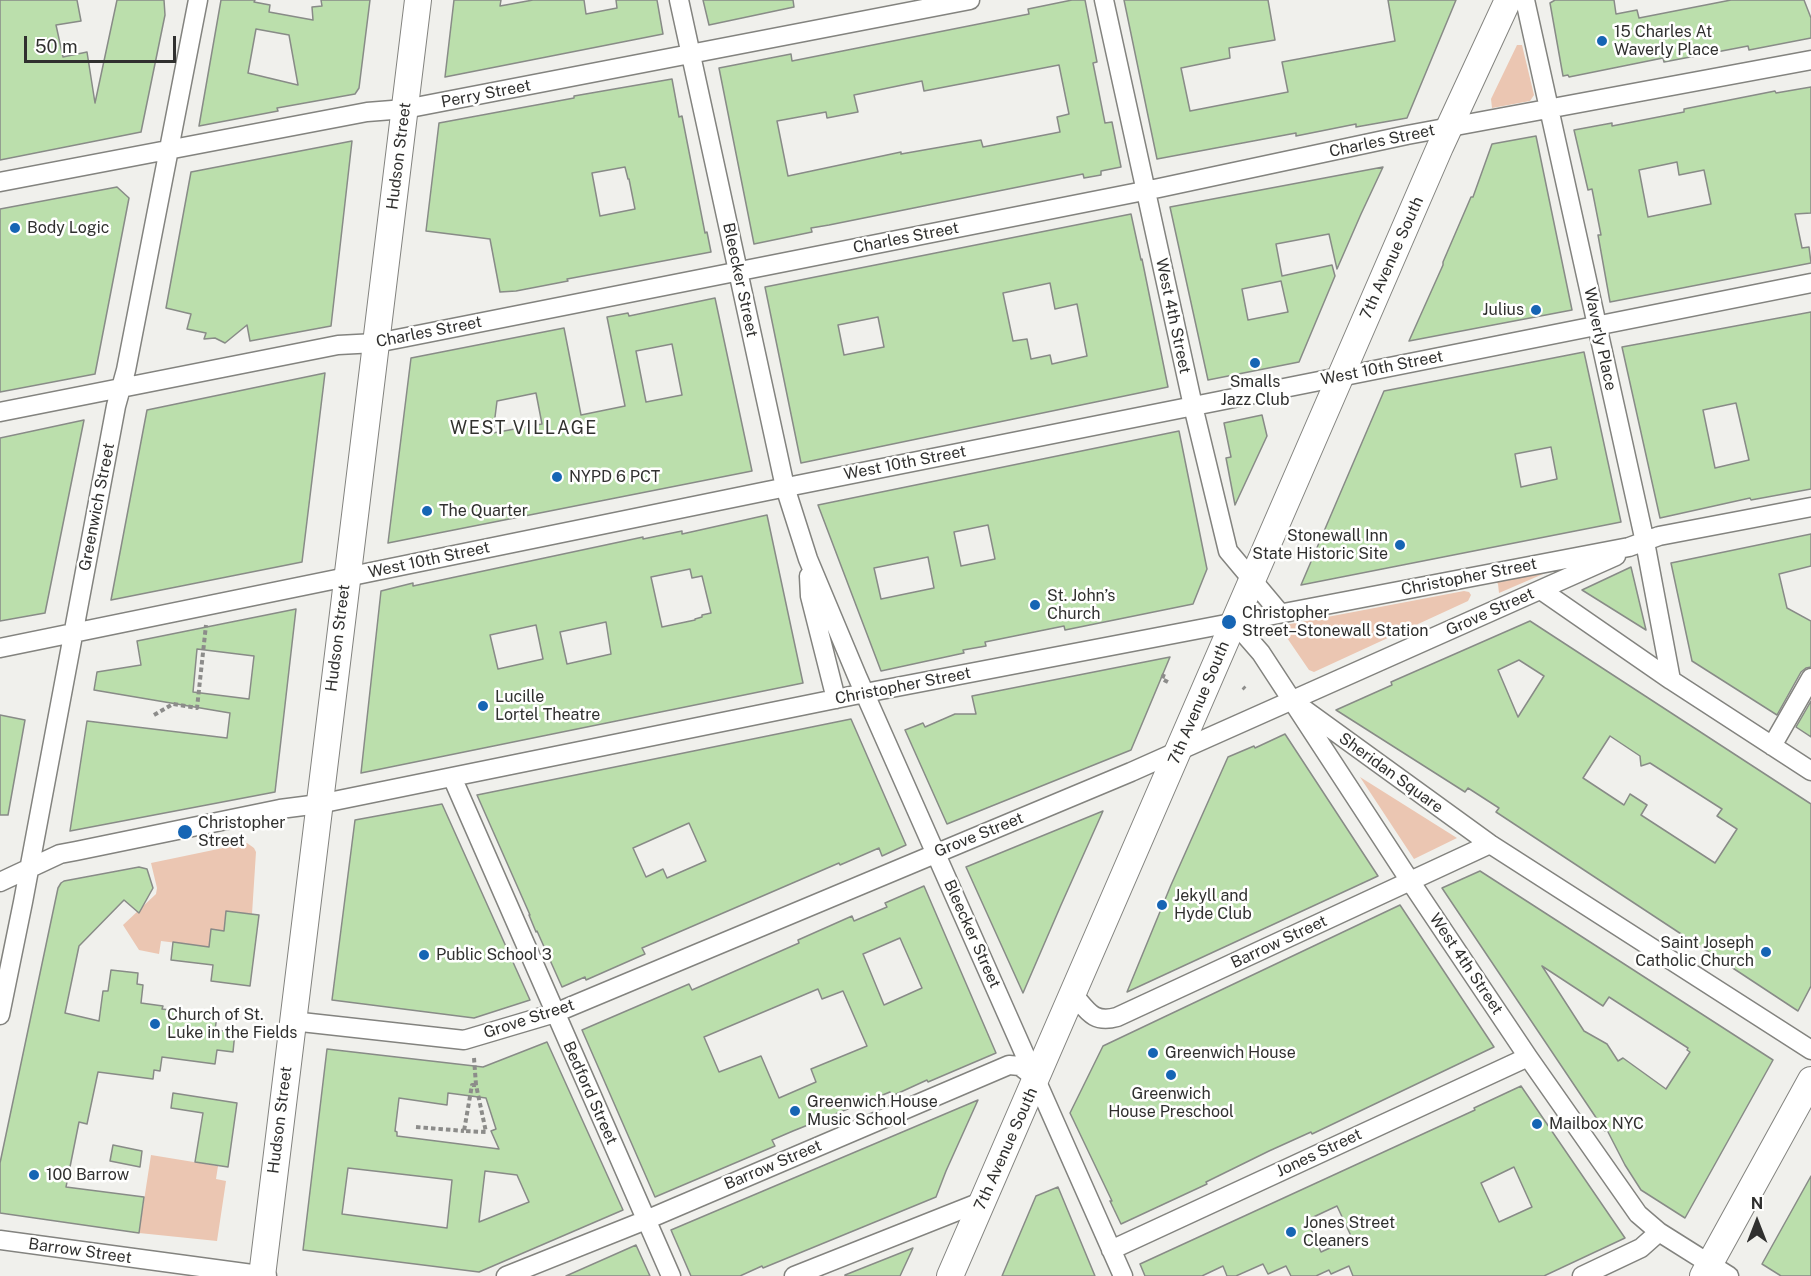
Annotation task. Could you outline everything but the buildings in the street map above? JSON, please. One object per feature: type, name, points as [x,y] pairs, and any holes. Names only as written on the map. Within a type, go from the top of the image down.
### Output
[{"type":"main road","name":"Hudson Street","points":[[262,1276],[345,577],[418,0]]},
{"type":"main road","name":"7th Avenue South","points":[[950,1276],[1340,376],[1508,0]]},
{"type":"main road","points":[[1714,1272],[1811,1080]]},
{"type":"street","name":"Greenwich Street","points":[[0,1015],[116,406],[126,370],[198,0]]},
{"type":"street","name":"Bleecker Street","points":[[679,0],[786,488],[807,559],[1123,1276]]},
{"type":"street","name":"Perry Street","points":[[0,182],[367,112],[405,109],[970,0]]},
{"type":"street","name":"West 4th Street","points":[[1104,0],[1193,406],[1228,551],[1280,613]]},
{"type":"street","name":"Waverly Place","points":[[1525,0],[1645,542],[1671,680]]},
{"type":"street","name":"Charles Street","points":[[0,412],[338,345],[376,343],[1146,191],[1450,127],[1811,60]]},
{"type":"street","name":"West 10th Street","points":[[0,648],[1340,376],[1811,283]]},
{"type":"street","name":"Christopher Street","points":[[0,882],[68,852],[280,809],[319,804],[865,693],[1645,542],[1659,536],[1811,507]]},
{"type":"street","name":"Grove Street","points":[[292,1021],[464,1040],[555,1013],[1178,752],[1645,542]]},
{"type":"street","name":"Bleecker Street","points":[[807,559],[810,596],[836,699]]},
{"type":"street","points":[[1541,590],[1671,680],[1811,771]]},
{"type":"street","name":"West 4th Street","points":[[1234,622],[1261,653],[1528,1057],[1638,1214],[1714,1272]]},
{"type":"street","points":[[1772,746],[1811,678]]},
{"type":"street","name":"Sheridan Square","points":[[1293,701],[1490,844],[1811,1050]]},
{"type":"street","name":"Bedford Street","points":[[452,777],[671,1276]]},
{"type":"street","name":"Barrow Street","points":[[1073,994],[1095,1017],[1107,1020],[1118,1017],[1490,844]]},
{"type":"street","name":"Jones Street","points":[[1111,1250],[1528,1057]]},
{"type":"street","name":"Barrow Street","points":[[506,1276],[646,1220],[1009,1065],[1020,1066],[1036,1079]]},
{"type":"street","points":[[794,1276],[983,1201]]},
{"type":"street","points":[[1582,1276],[1641,1248],[1659,1232]]},
{"type":"street","name":"Barrow Street","points":[[0,1240],[267,1276]]},
{"type":"path","points":[[154,715],[173,704],[197,708],[208,606]]},
{"type":"path","points":[[1164,674],[1162,679],[1170,683]]},
{"type":"path","points":[[416,1127],[486,1132],[476,1084],[474,1058]]},
{"type":"path","points":[[464,1131],[472,1085],[476,1084]]},
{"type":"shaded area","points":[[1517,45],[1522,45],[1534,95],[1530,101],[1492,108],[1491,99]]},
{"type":"shaded area","points":[[1557,568],[1499,593],[1496,581]]},
{"type":"shaded area","points":[[1464,591],[1471,595],[1468,601],[1314,672],[1309,670],[1283,632],[1285,625]]},
{"type":"shaded area","points":[[1360,777],[1457,838],[1414,859]]},
{"type":"shaded area","points":[[247,843],[256,852],[252,914],[226,911],[224,931],[211,929],[209,947],[161,941],[159,954],[139,950],[123,925],[156,894],[157,888],[151,863]]},
{"type":"shaded area","points":[[151,1155],[218,1166],[216,1179],[226,1181],[217,1241],[139,1233]]},
{"type":"place","name":"15 Charles At Waverly Place","points":[[1602,41]]},
{"type":"place","name":"Body Logic","points":[[15,228]]},
{"type":"place","name":"Julius","points":[[1536,310]]},
{"type":"place","name":"Smalls Jazz Club","points":[[1255,363]]},
{"type":"place","name":"NYPD 6 PCT","points":[[557,477]]},
{"type":"place","name":"The Quarter","points":[[427,511]]},
{"type":"place","name":"Stonewall Inn State Historic Site","points":[[1400,545]]},
{"type":"place","name":"St. John’s Church","points":[[1035,605]]},
{"type":"place","name":"Christopher Street–Stonewall Station","points":[[1229,622]]},
{"type":"place","name":"Lucille Lortel Theatre","points":[[483,706]]},
{"type":"place","name":"Christopher Street","points":[[185,832]]},
{"type":"place","name":"Jekyll and Hyde Club","points":[[1162,905]]},
{"type":"place","name":"Saint Joseph Catholic Church","points":[[1766,952]]},
{"type":"place","name":"Public School 3","points":[[424,955]]},
{"type":"place","name":"Church of St. Luke in the Fields","points":[[155,1024]]},
{"type":"place","name":"Greenwich House","points":[[1153,1053]]},
{"type":"place","name":"Greenwich House Preschool","points":[[1171,1075]]},
{"type":"place","name":"Greenwich House Music School","points":[[795,1111]]},
{"type":"place","name":"Mailbox NYC","points":[[1537,1124]]},
{"type":"place","name":"100 Barrow","points":[[34,1175]]},
{"type":"place","name":"Jones Street Cleaners","points":[[1291,1232]]},
{"type":"district","name":"WEST VILLAGE","points":[[524,428]]}]
